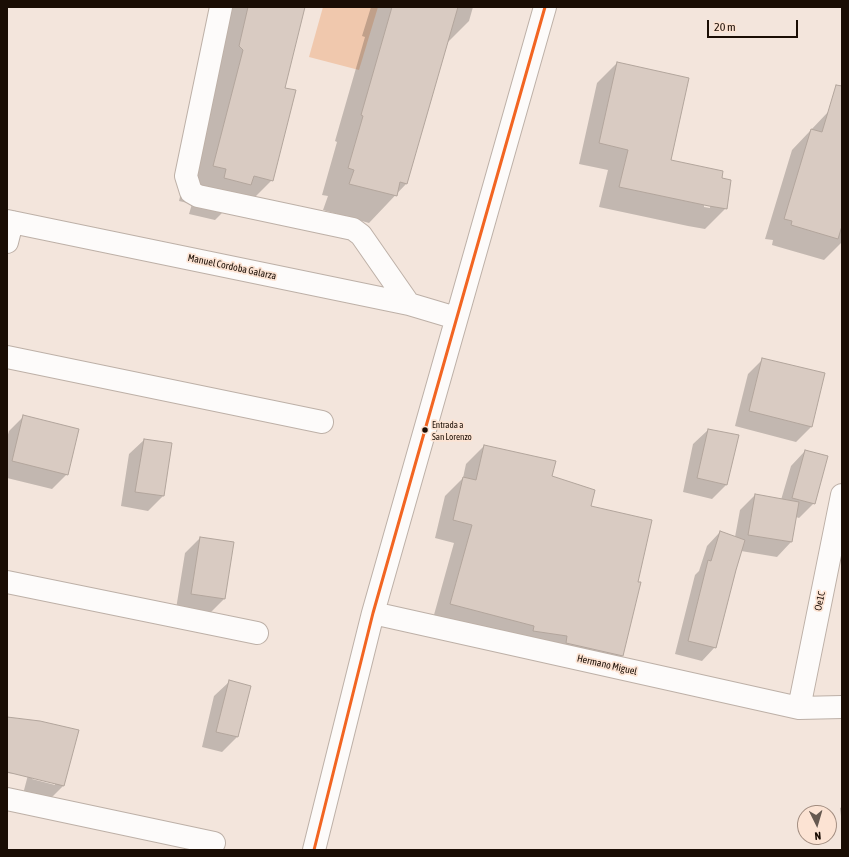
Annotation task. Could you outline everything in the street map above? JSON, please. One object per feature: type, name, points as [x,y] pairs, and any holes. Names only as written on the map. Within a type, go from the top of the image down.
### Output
[{"type":"street","points":[[221,7],[186,176],[191,192],[198,196],[353,229],[361,235],[409,304]]},
{"type":"street","points":[[314,850],[373,613],[545,7]]},
{"type":"street","name":"Manuel Cordoba Galarza","points":[[9,228],[409,304],[456,318]]},
{"type":"street","points":[[7,357],[322,422]]},
{"type":"street","name":"Oe1C","points":[[799,708],[842,495]]},
{"type":"street","points":[[7,582],[257,633]]},
{"type":"street","name":"Hermano Miguel","points":[[373,613],[799,708],[842,707]]},
{"type":"street","points":[[7,799],[214,843]]},
{"type":"shaded area","points":[[323,7],[378,7],[359,70],[309,57]]},
{"type":"building","points":[[248,7],[305,7],[285,88],[296,90],[273,181],[254,176],[251,185],[224,178],[226,169],[213,166],[243,50],[239,46]]},
{"type":"building","points":[[392,7],[458,7],[407,184],[400,182],[397,196],[349,184],[354,170],[348,168],[363,116],[361,115]]},
{"type":"building","points":[[617,62],[689,78],[671,160],[723,171],[722,178],[731,180],[727,209],[619,187],[628,150],[599,143]]},
{"type":"building","points":[[836,85],[842,86],[842,226],[838,239],[791,225],[792,221],[784,219],[811,129],[822,132]]},
{"type":"building","points":[[762,358],[825,373],[812,427],[749,411]]},
{"type":"building","points":[[23,415],[79,429],[68,475],[12,461]]},
{"type":"building","points":[[708,429],[739,435],[727,485],[697,478]]},
{"type":"building","points":[[144,439],[172,443],[164,496],[135,492]]},
{"type":"building","points":[[484,445],[556,461],[552,476],[595,490],[591,506],[652,520],[638,582],[641,582],[623,656],[566,643],[567,636],[533,631],[534,626],[450,604],[472,525],[453,520],[463,477],[476,480]]},
{"type":"building","points":[[805,450],[828,456],[815,504],[792,498]]},
{"type":"building","points":[[755,494],[799,502],[792,542],[748,535]]},
{"type":"building","points":[[720,531],[745,540],[716,648],[688,641],[708,560],[711,561]]},
{"type":"building","points":[[200,537],[234,542],[225,599],[191,594]]},
{"type":"building","points":[[229,680],[251,686],[238,737],[216,732]]},
{"type":"building","points":[[7,717],[40,721],[79,730],[64,786],[7,772]]},
{"type":"transit line","points":[[314,850],[373,613],[545,7]]},
{"type":"place","name":"Entrada a San Lorenzo","points":[[425,430]]}]
